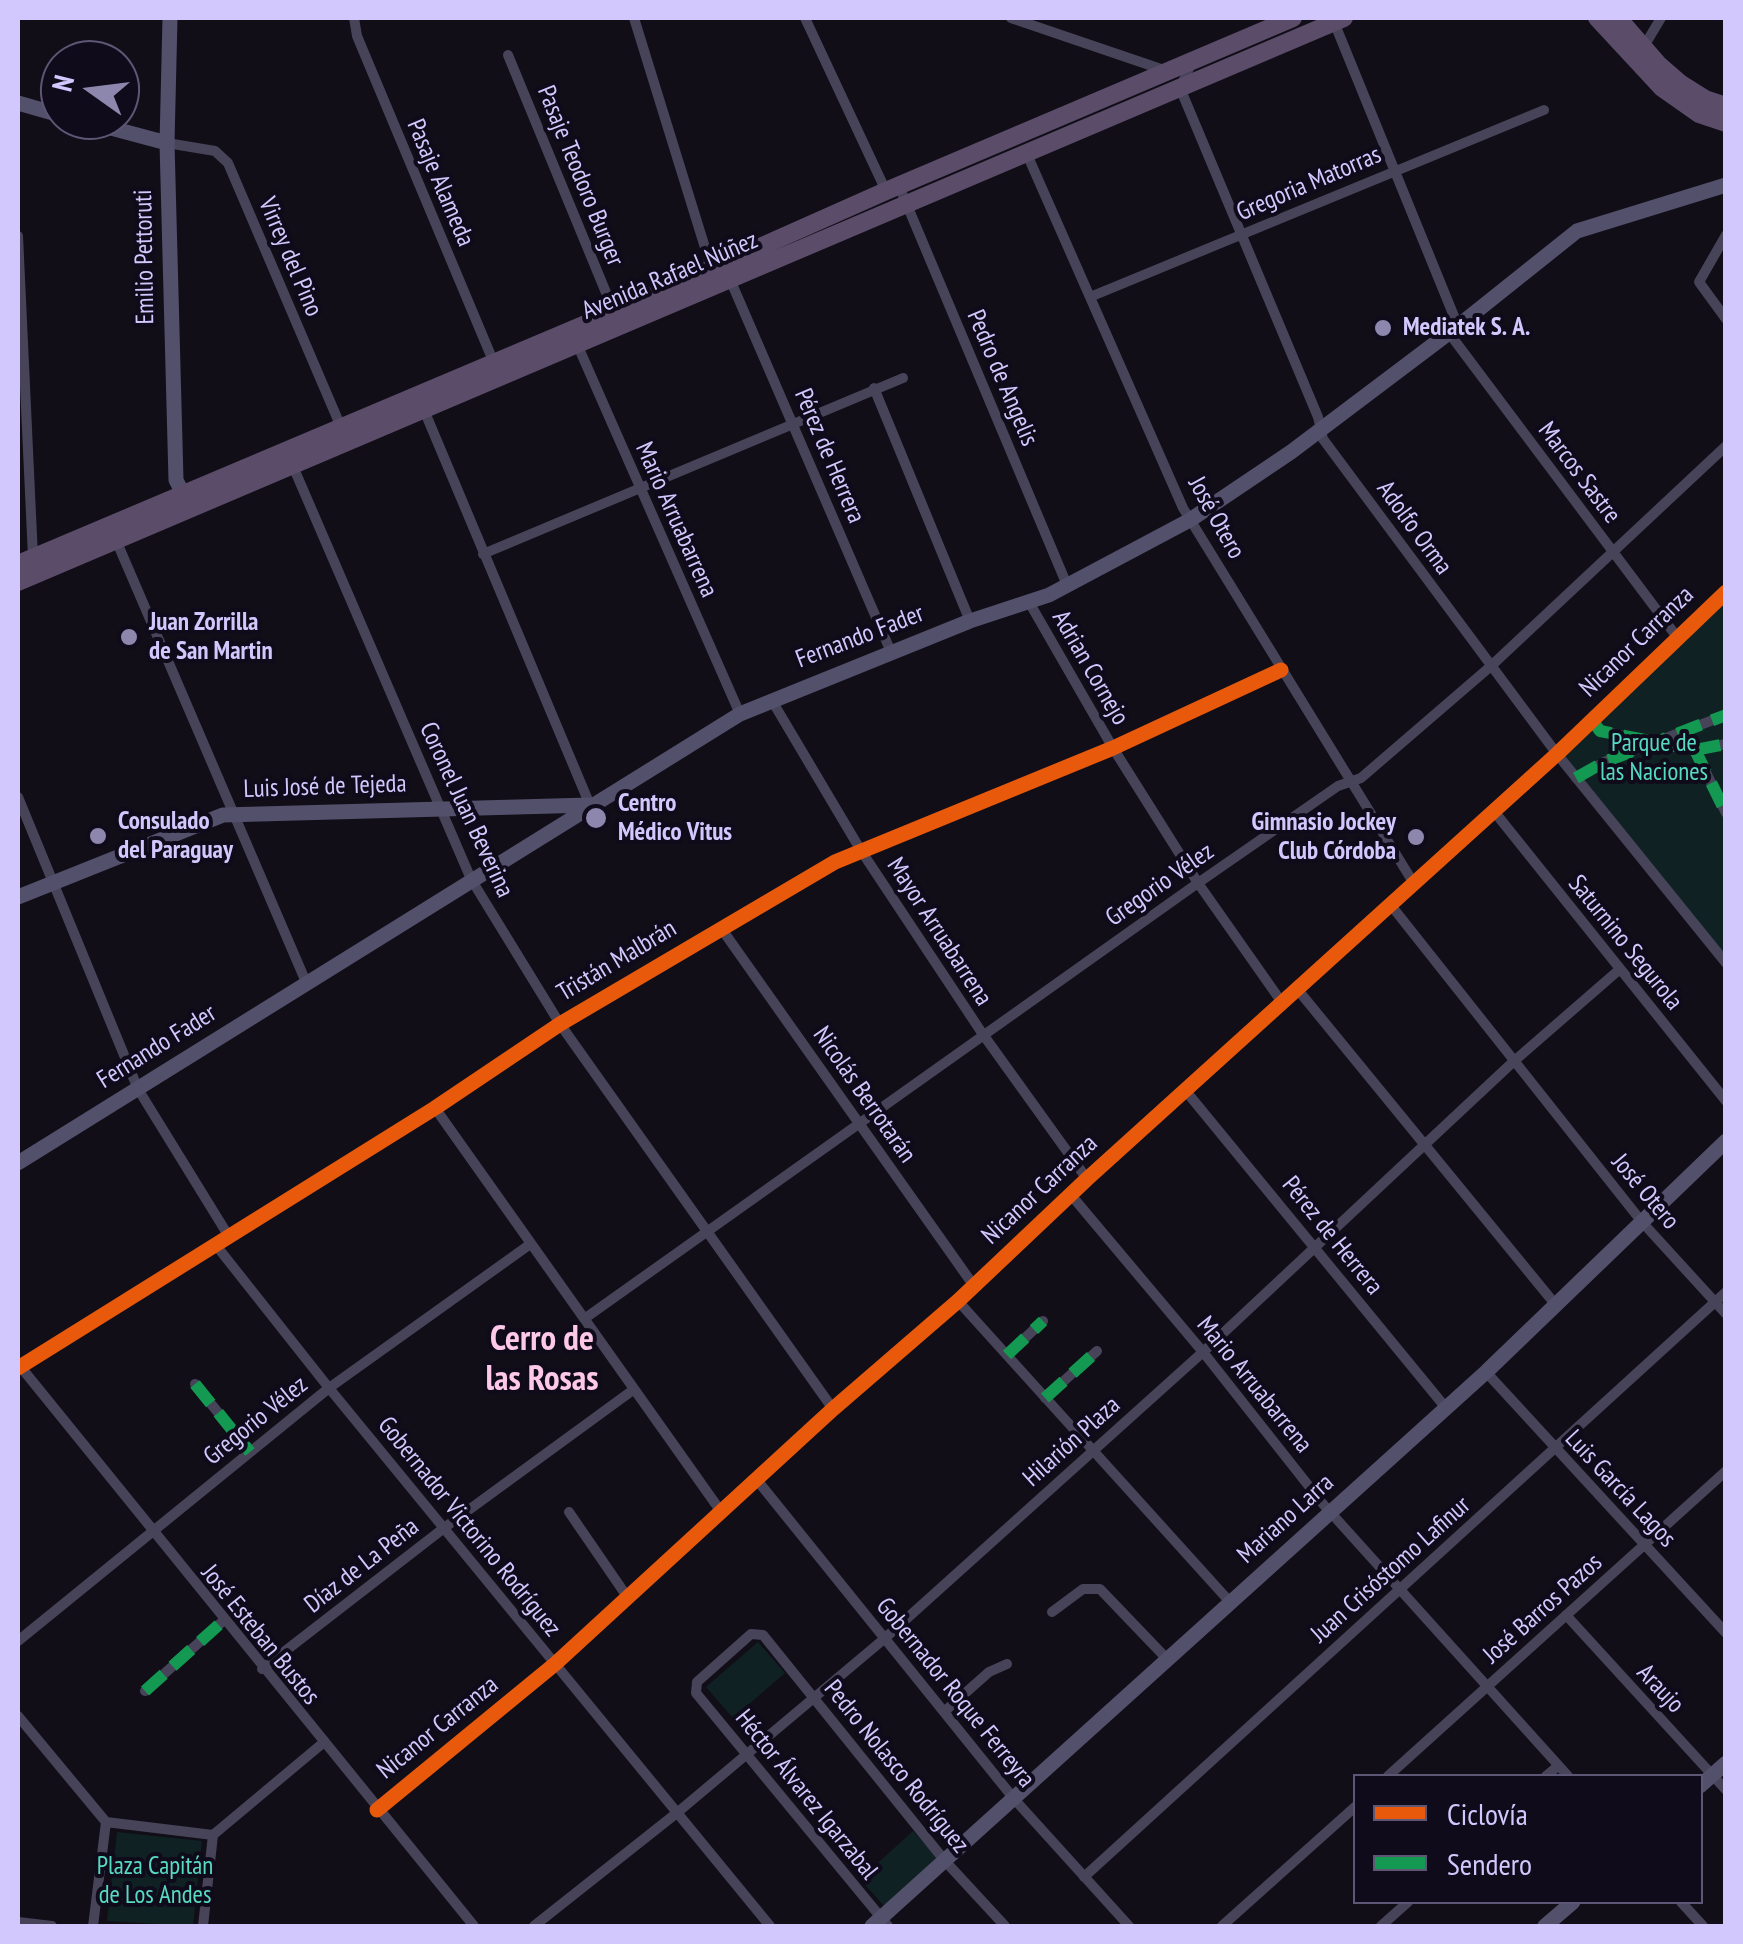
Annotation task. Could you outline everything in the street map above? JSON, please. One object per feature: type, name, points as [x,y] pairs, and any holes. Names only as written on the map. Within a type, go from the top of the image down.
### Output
[{"type":"main road","name":"Emilio Pettoruti","points":[[170,18],[168,143],[176,480],[180,494]]},
{"type":"main road","name":"Avenida Rafael Núñez","points":[[18,582],[729,278],[897,193],[1026,152],[1175,80],[1193,62],[1294,18]]},
{"type":"main road","points":[[1597,18],[1662,88],[1699,114],[1726,123]]},
{"type":"main road","points":[[1618,18],[1644,48],[1694,93],[1726,106]]},
{"type":"main road","name":"Avenida Rafael Núñez","points":[[25,560],[614,312],[711,267],[1336,19]]},
{"type":"main road","points":[[140,136],[168,143]]},
{"type":"main road","name":"Fernando Fader","points":[[18,1163],[740,714],[970,621],[1029,602],[1190,520],[1321,429],[1577,231],[1726,185]]},
{"type":"main road","points":[[180,494],[195,507]]},
{"type":"main road","name":"Luis José de Tejeda","points":[[18,898],[212,818],[232,814],[590,805]]},
{"type":"main road","name":"Mariano Larra","points":[[880,1924],[945,1860],[1486,1372],[1726,1142]]},
{"type":"main road","points":[[1707,1781],[1726,1764]]},
{"type":"main road","points":[[1545,1926],[1571,1904]]},
{"type":"street","name":"Pasaje Alameda","points":[[354,18],[356,36],[494,363]]},
{"type":"street","points":[[634,18],[711,267]]},
{"type":"street","name":"Pedro de Angelis","points":[[805,18],[897,193],[1068,585]]},
{"type":"street","points":[[1011,18],[1175,80]]},
{"type":"street","points":[[1644,48],[1661,18]]},
{"type":"street","name":"Marcos Sastre","points":[[1336,19],[1454,329],[1677,637]]},
{"type":"street","name":"Pasaje Teodoro Burger","points":[[508,55],[614,312]]},
{"type":"street","name":"Adolfo Orma","points":[[1175,80],[1322,439],[1557,754],[1726,963]]},
{"type":"street","name":"Gregoria Matorras","points":[[1090,296],[1544,110]]},
{"type":"street","name":"Virrey del Pino","points":[[168,143],[215,151],[228,163],[341,427]]},
{"type":"street","name":"José Otero","points":[[1026,152],[1190,520],[1413,882]]},
{"type":"street","points":[[1726,235],[1699,282],[1726,319]]},
{"type":"street","points":[[18,236],[25,560]]},
{"type":"street","name":"Pérez de Herrera","points":[[729,278],[892,652]]},
{"type":"street","name":"Mario Arruabarrena","points":[[577,343],[740,714]]},
{"type":"street","points":[[484,554],[902,378]]},
{"type":"street","points":[[874,388],[970,621]]},
{"type":"street","points":[[424,410],[590,805]]},
{"type":"street","points":[[292,466],[299,446]]},
{"type":"street","name":"Gregorio Vélez","points":[[584,1319],[1198,883],[1338,786],[1360,778],[1491,666],[1726,446]]},
{"type":"street","name":"Coronel Juan Beverina","points":[[292,466],[471,879],[560,1024],[833,1409]]},
{"type":"street","points":[[116,540],[306,982]]},
{"type":"street","name":"Nicanor Carranza","points":[[377,1810],[555,1664],[833,1409],[958,1301],[1087,1179],[1557,754],[1726,592]]},
{"type":"street","name":"Adrian Cornejo","points":[[1029,602],[1113,748],[1198,883],[1282,1004]]},
{"type":"street","name":"Tristán Malbrán","points":[[18,1367],[435,1108],[560,1024],[860,849],[1113,748],[1281,670]]},
{"type":"street","name":"Mayor Arruabarrena","points":[[771,699],[860,849],[982,1034],[1087,1179]]},
{"type":"street","points":[[1576,778],[1604,762],[1726,715]]},
{"type":"street","points":[[1592,720],[1600,731],[1695,750],[1726,744]]},
{"type":"street","points":[[1695,750],[1726,814]]},
{"type":"street","points":[[18,797],[138,1089],[228,1235]]},
{"type":"street","name":"Saturnino Segurola","points":[[1493,810],[1726,1101]]},
{"type":"street","name":"José Otero","points":[[1390,904],[1642,1222],[1726,1314]]},
{"type":"street","name":"Nicolás Berrotarán","points":[[721,928],[974,1286]]},
{"type":"street","name":"Hilarión Plaza","points":[[534,1926],[678,1812],[884,1638],[1203,1352],[1513,1062],[1620,969]]},
{"type":"street","points":[[1298,990],[1556,1304]]},
{"type":"street","name":"Pérez de Herrera","points":[[1185,1090],[1446,1408]]},
{"type":"street","points":[[435,1108],[722,1513]]},
{"type":"street","name":"Mario Arruabarrena","points":[[1071,1194],[1331,1513],[1566,1774]]},
{"type":"street","name":"Gobernador Victorino Rodríguez","points":[[216,1244],[329,1388],[770,1926]]},
{"type":"street","name":"Gregorio Vélez","points":[[18,1640],[329,1388],[529,1244]]},
{"type":"street","name":"Juan Crisóstomo Lafinur","points":[[1084,1877],[1726,1292]]},
{"type":"street","points":[[958,1301],[1230,1602]]},
{"type":"street","points":[[1006,1355],[1043,1320]]},
{"type":"street","points":[[1045,1398],[1096,1351]]},
{"type":"street","name":"José Esteban Bustos","points":[[18,1367],[474,1926]]},
{"type":"street","name":"Luis García Lagos","points":[[1486,1372],[1726,1632]]},
{"type":"street","points":[[195,1384],[250,1452]]},
{"type":"street","name":"Díaz de La Peña","points":[[262,1669],[444,1528],[632,1390]]},
{"type":"street","name":"José Barros Pazos","points":[[1390,1774],[1725,1472]]},
{"type":"street","name":"Gobernador Roque Ferreyra","points":[[757,1480],[1015,1800],[1128,1926]]},
{"type":"street","points":[[569,1512],[628,1598]]},
{"type":"street","points":[[1052,1612],[1083,1588],[1100,1589],[1167,1659]]},
{"type":"street","name":"Araujo","points":[[1566,1615],[1701,1774]]},
{"type":"street","points":[[145,1691],[223,1621]]},
{"type":"street","name":"Héctor Álvarez Igarzabal","points":[[758,1632],[751,1634],[694,1688],[880,1924]]},
{"type":"street","name":"Pedro Nolasco Rodríguez","points":[[758,1632],[1004,1926]]},
{"type":"street","points":[[945,1711],[989,1672],[1007,1664]]},
{"type":"street","points":[[18,1716],[106,1822],[213,1835]]},
{"type":"street","points":[[203,1926],[213,1835],[322,1743]]},
{"type":"street","points":[[1548,1774],[1558,1766]]},
{"type":"street","name":"Araujo","points":[[1707,1781],[1726,1790]]},
{"type":"street","points":[[1222,1926],[1353,1809]]},
{"type":"street","points":[[93,1926],[106,1822]]},
{"type":"street","points":[[1380,1926],[1406,1904]]},
{"type":"street","points":[[1683,1904],[1704,1926]]},
{"type":"street","points":[[18,1922],[52,1926]]},
{"type":"green space","name":"Parque de las Naciones","points":[[1725,592],[1725,963],[1557,754]]},
{"type":"green space","points":[[758,1642],[785,1673],[733,1718],[706,1687]]},
{"type":"green space","points":[[913,1831],[938,1858],[884,1906],[860,1879]]},
{"type":"green space","name":"Plaza Capitán de Los Andes","points":[[117,1832],[202,1841],[193,1926],[107,1921]]},
{"type":"marked path","points":[[1576,778],[1604,762],[1726,715]]},
{"type":"marked path","points":[[1592,720],[1600,731],[1695,750],[1726,744]]},
{"type":"marked path","points":[[1695,750],[1726,813]]},
{"type":"marked path","points":[[1007,1355],[1043,1321]]},
{"type":"marked path","points":[[1045,1398],[1097,1351]]},
{"type":"marked path","points":[[195,1384],[250,1452]]},
{"type":"marked path","points":[[145,1691],[223,1621]]},
{"type":"cycle path","points":[[377,1810],[555,1664],[833,1409],[958,1301],[1087,1179],[1557,754],[1726,592]]},
{"type":"cycle path","points":[[18,1368],[435,1108],[560,1024],[835,862],[1113,748],[1281,670]]},
{"type":"place","name":"Mediatek S. A.","points":[[1383,328]]},
{"type":"place","name":"Juan Zorrilla de San Martin","points":[[129,637]]},
{"type":"place","name":"Centro Médico Vitus","points":[[596,818]]},
{"type":"place","name":"Consulado del Paraguay","points":[[98,836]]},
{"type":"place","name":"Gimnasio Jockey Club Córdoba","points":[[1416,837]]},
{"type":"district","name":"Cerro de las Rosas","points":[[542,1360]]}]
